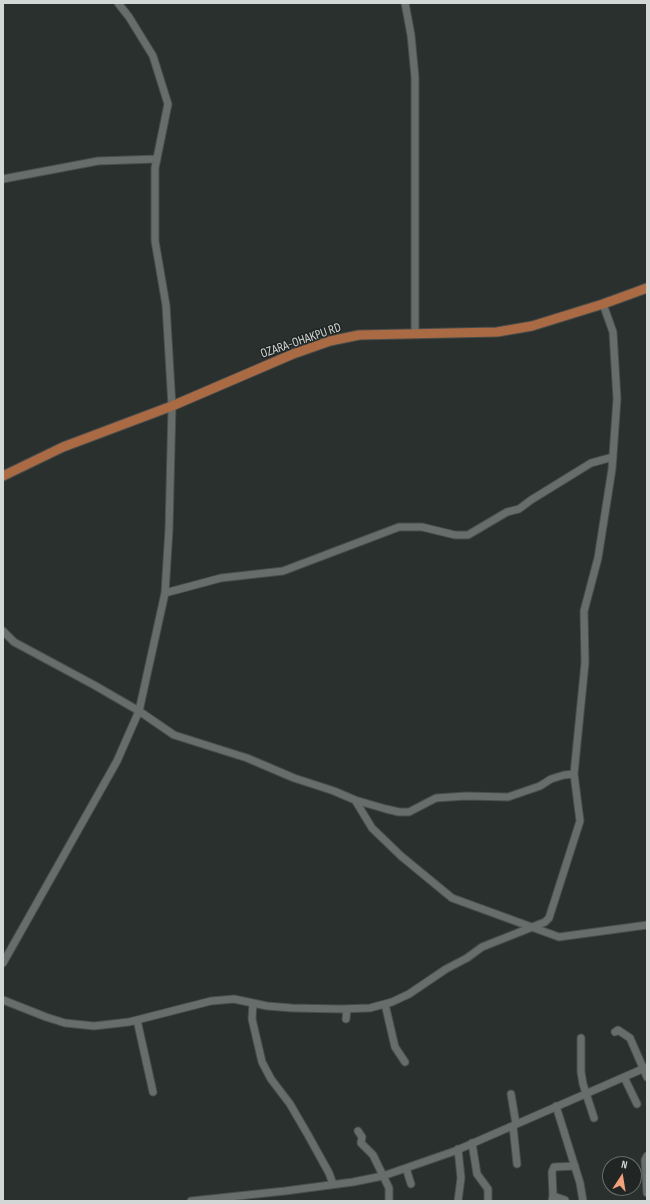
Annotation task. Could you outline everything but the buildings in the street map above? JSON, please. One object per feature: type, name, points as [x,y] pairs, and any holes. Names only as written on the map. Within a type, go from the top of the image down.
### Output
[{"type":"main road","name":"OZARA-OHAKPU RD","points":[[3,476],[63,447],[172,406],[293,354],[330,341],[359,335],[496,332],[528,327],[603,304],[647,288]]},
{"type":"street","points":[[3,963],[117,760],[139,711],[165,592],[169,529],[172,406],[166,305],[155,241],[155,168],[168,104],[153,56],[118,3]]},
{"type":"street","points":[[405,3],[412,35],[415,77],[415,334]]},
{"type":"street","points":[[3,179],[98,161],[157,159]]},
{"type":"street","points":[[3,1000],[46,1018],[65,1023],[94,1026],[137,1020],[211,1001],[234,1000],[292,1008],[370,1008],[409,994],[482,947],[545,922],[549,918],[580,821],[574,774],[585,663],[584,611],[598,558],[612,469],[617,399],[613,332],[603,304]]},
{"type":"street","points":[[165,592],[227,577],[283,571],[398,527],[422,527],[455,535],[468,535],[507,512],[519,508],[591,463],[613,457]]},
{"type":"street","points":[[3,631],[14,642],[94,684],[139,711],[174,735],[247,758],[294,778],[334,791],[355,800],[399,812],[409,812],[436,798],[466,796],[508,797],[540,786],[551,779],[574,774]]},
{"type":"street","points":[[355,800],[372,828],[401,856],[452,898],[559,937],[647,925]]},
{"type":"street","points":[[253,1003],[252,1019],[262,1062],[271,1079],[290,1104],[329,1173],[333,1184]]},
{"type":"street","points":[[384,1004],[395,1047],[405,1062]]},
{"type":"street","points":[[346,1019],[347,1009]]},
{"type":"street","points":[[137,1020],[153,1092]]},
{"type":"street","points":[[614,1032],[618,1030],[630,1038],[645,1068],[647,1077]]},
{"type":"street","points":[[581,1038],[581,1072],[583,1084],[594,1118]]},
{"type":"street","points":[[191,1201],[285,1191],[353,1182],[383,1176],[458,1149],[645,1068]]},
{"type":"street","points":[[624,1077],[637,1104]]},
{"type":"street","points":[[511,1094],[515,1125],[517,1164]]},
{"type":"street","points":[[556,1106],[575,1166],[583,1201]]},
{"type":"street","points":[[358,1131],[362,1137],[361,1143],[373,1155],[389,1188],[389,1201]]},
{"type":"street","points":[[472,1143],[477,1174],[488,1188],[488,1201]]},
{"type":"street","points":[[458,1149],[461,1178],[458,1201]]},
{"type":"street","points":[[646,1201],[645,1160],[647,1156]]},
{"type":"street","points":[[565,1200],[552,1198],[552,1172],[554,1167],[575,1166]]},
{"type":"street","points":[[406,1168],[411,1184]]}]
